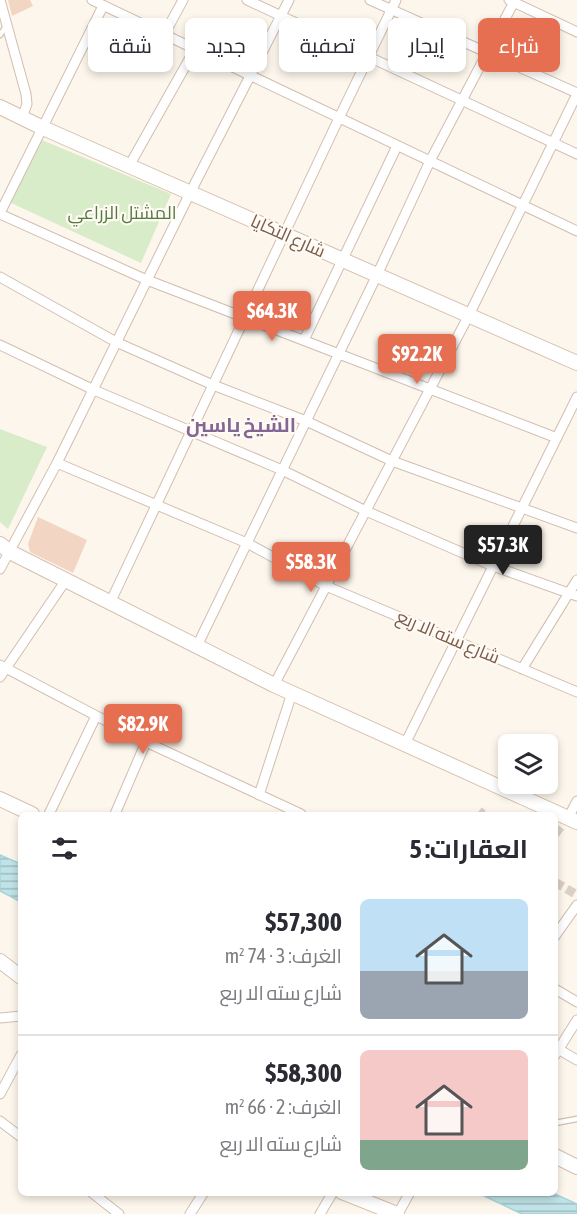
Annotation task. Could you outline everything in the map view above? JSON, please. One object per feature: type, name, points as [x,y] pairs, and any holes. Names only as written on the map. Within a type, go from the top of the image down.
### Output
[{"type":"street","points":[[0,0],[26,94],[27,104],[22,118]]},
{"type":"street","points":[[92,0],[128,18]]},
{"type":"street","points":[[173,18],[183,0]]},
{"type":"street","points":[[247,0],[285,18]]},
{"type":"street","points":[[0,568],[5,548],[57,463],[190,193],[289,0]]},
{"type":"street","points":[[370,0],[478,49]]},
{"type":"street","points":[[376,41],[396,0]]},
{"type":"street","points":[[504,18],[513,1],[577,32]]},
{"type":"street","points":[[103,6],[0,213],[147,280],[557,438]]},
{"type":"street","points":[[376,61],[577,154]]},
{"type":"street","points":[[129,166],[185,68]]},
{"type":"street","points":[[197,646],[430,161],[478,70]]},
{"type":"street","points":[[242,72],[577,231]]},
{"type":"street","points":[[110,603],[361,72]]},
{"type":"street","points":[[274,685],[469,315],[577,93],[530,72]]},
{"type":"street","name":"شارع التكايا","points":[[0,107],[577,363]]},
{"type":"street","points":[[304,340],[397,146]]},
{"type":"street","points":[[0,276],[116,342],[213,385],[306,421],[392,461],[577,528]]},
{"type":"street","points":[[0,345],[94,390],[282,470],[366,511],[493,566],[573,594]]},
{"type":"street","points":[[405,744],[577,397]]},
{"type":"street","name":"شارع سته الا ربع","points":[[57,463],[247,543],[326,586],[457,639],[577,692]]},
{"type":"street","points":[[5,548],[274,685],[555,812]]},
{"type":"street","points":[[0,678],[3,667],[66,580]]},
{"type":"street","points":[[522,669],[573,594],[577,580]]},
{"type":"street","points":[[3,667],[146,742],[297,812]]},
{"type":"street","points":[[259,795],[292,693]]},
{"type":"street","points":[[50,812],[96,716]]},
{"type":"street","points":[[117,812],[146,742]]},
{"type":"street","points":[[0,799],[28,812]]},
{"type":"street","points":[[558,813],[573,820],[577,801]]},
{"type":"street","points":[[558,932],[577,905]]},
{"type":"street","points":[[0,961],[18,975]]},
{"type":"street","points":[[558,991],[577,1002]]},
{"type":"street","points":[[0,1018],[18,1016]]},
{"type":"street","points":[[558,1050],[577,1020]]},
{"type":"street","points":[[558,1052],[577,1060]]},
{"type":"street","points":[[0,1094],[18,1061]]},
{"type":"street","points":[[0,1121],[18,1135]]},
{"type":"street","points":[[558,1158],[577,1167]]},
{"type":"street","points":[[97,1196],[119,1214]]},
{"type":"street","points":[[190,1214],[201,1196]]},
{"type":"street","points":[[320,1214],[331,1196]]},
{"type":"street","points":[[352,1196],[397,1214],[408,1196]]},
{"type":"lane","points":[[0,35],[7,25]]},
{"type":"lane","points":[[558,1122],[577,1119]]},
{"type":"green space","name":"المشتل الزراعي","points":[[42,140],[171,194],[141,263],[9,202]]},
{"type":"green space","points":[[0,429],[47,447],[8,529],[0,522]]},
{"type":"water","points":[[0,855],[18,863],[18,900],[0,891]]},
{"type":"water","points":[[558,1195],[577,1204],[577,1214],[522,1214],[484,1196]]},
{"type":"building","points":[[8,0],[30,0],[33,6],[12,16]]},
{"type":"building","points":[[38,517],[87,540],[73,573],[30,552],[28,544]]},
{"type":"tunnel","points":[[558,830],[568,818]]},
{"type":"tunnel","points":[[558,884],[577,895]]},
{"type":"district","name":"الشيخ ياسين","points":[[241,425]]}]
